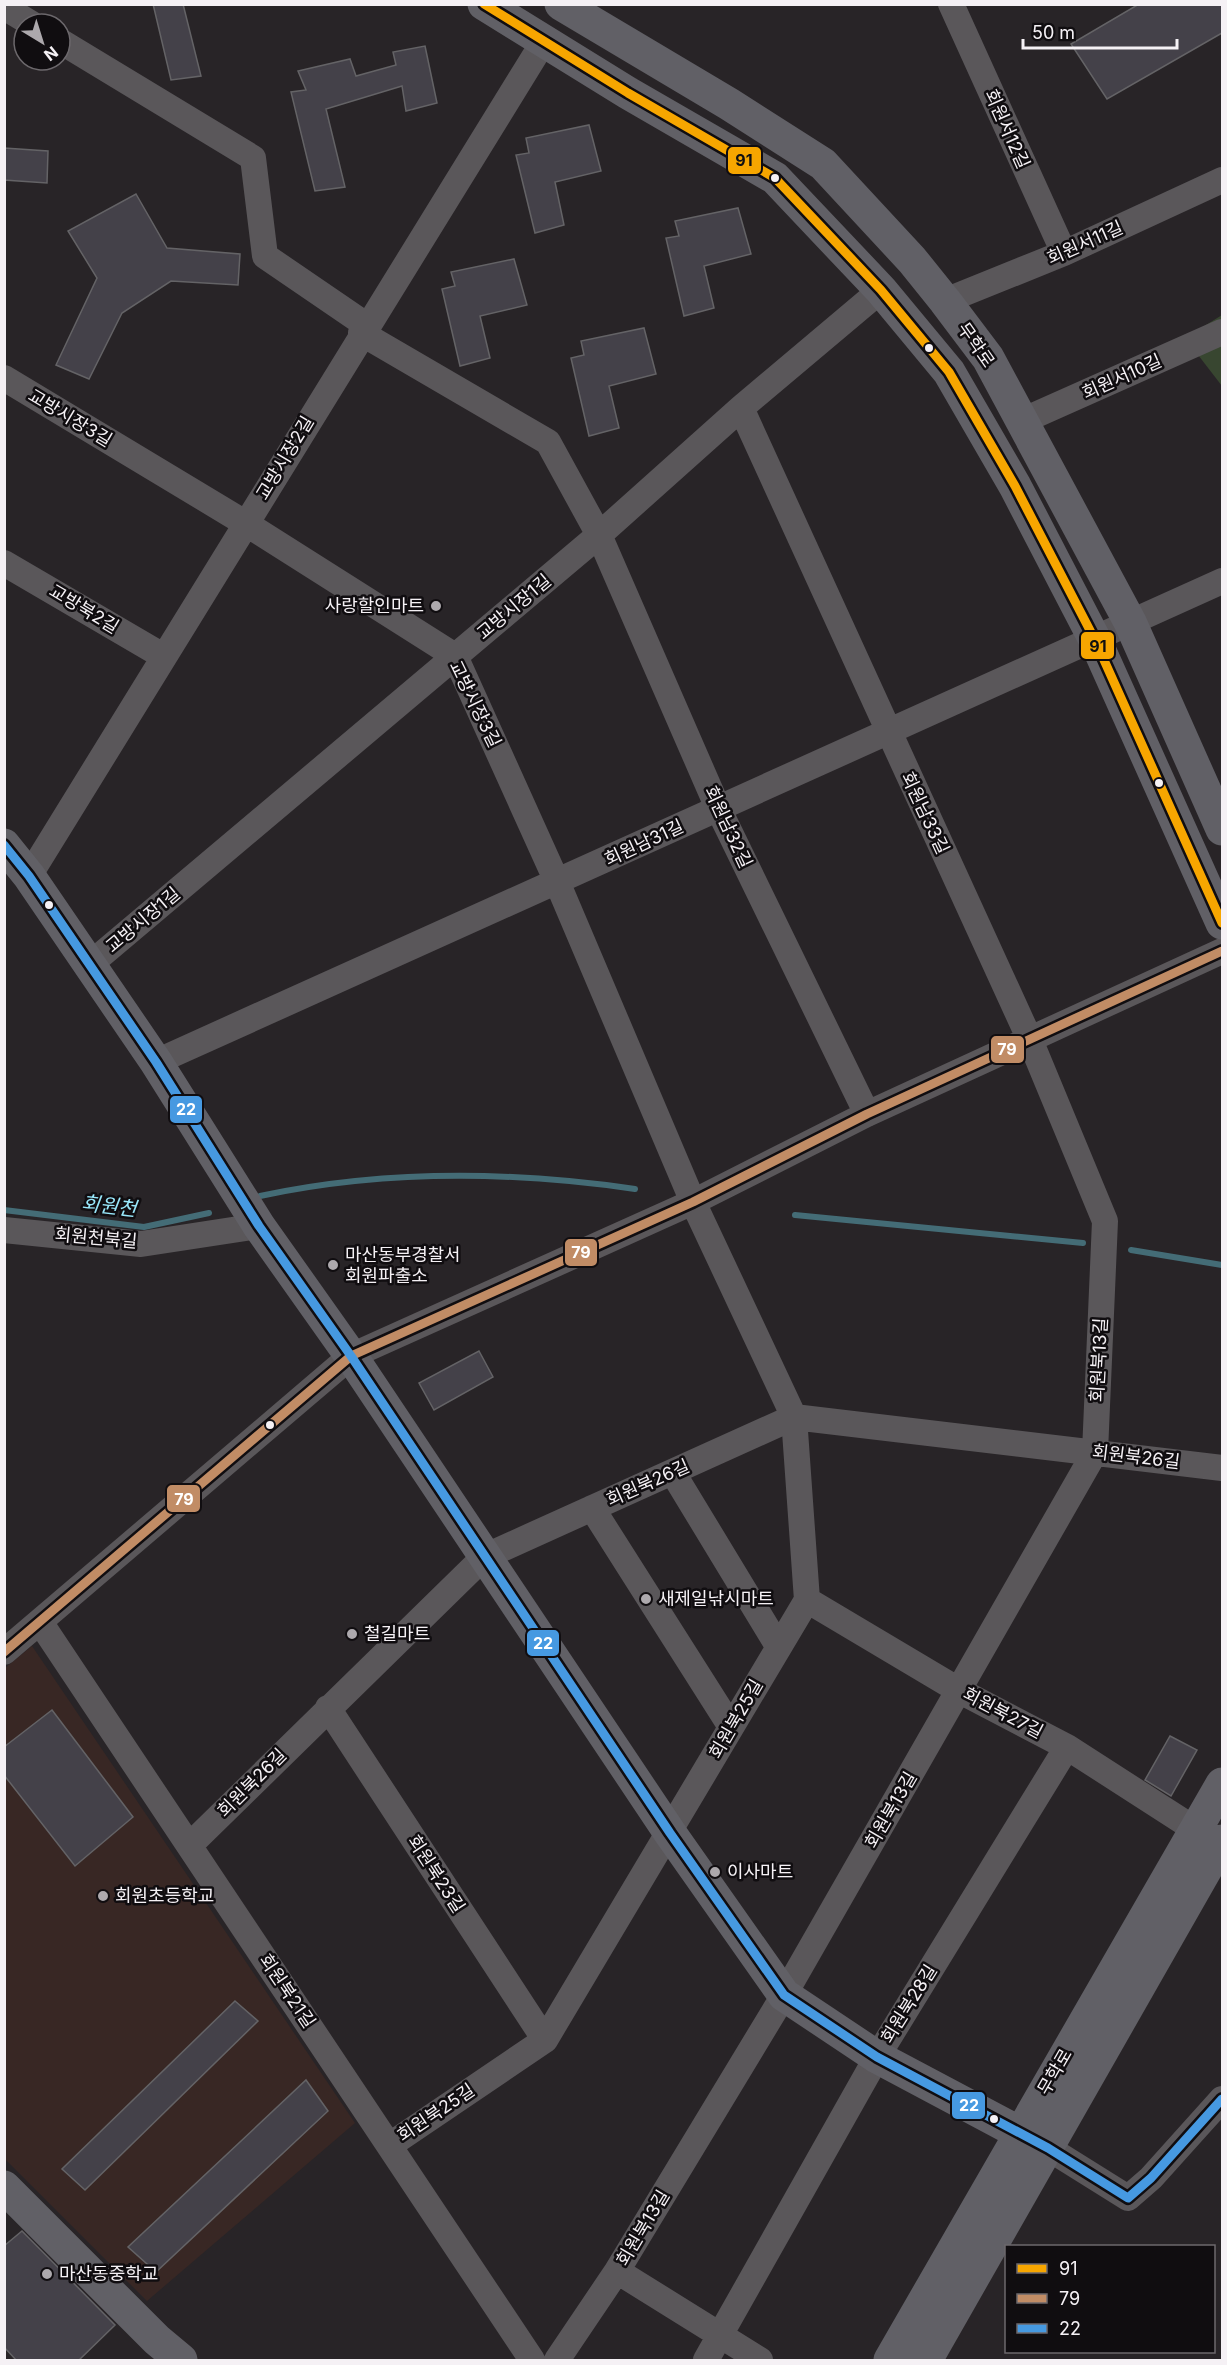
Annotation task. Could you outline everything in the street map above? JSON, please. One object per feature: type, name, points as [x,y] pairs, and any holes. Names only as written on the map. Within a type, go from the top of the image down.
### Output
[{"type":"main road","name":"무학로","points":[[484,4],[775,178],[881,290],[949,372],[1016,486],[1095,640],[1222,923]]},
{"type":"main road","name":"무학로","points":[[566,6],[729,104],[823,164],[912,260],[945,301],[987,358],[1130,622],[1222,829]]},
{"type":"main road","points":[[4,845],[29,876],[88,966],[156,1062],[259,1226],[351,1356],[670,1833],[784,1995],[877,2057],[1048,2148]]},
{"type":"main road","name":"무학로","points":[[926,2361],[1048,2148],[1209,1836],[1222,1784]]},
{"type":"main road","name":"무학로","points":[[890,2361],[1018,2134],[1209,1836]]},
{"type":"main road","points":[[4,2187],[157,2340],[181,2361]]},
{"type":"street","name":"회원서12길","points":[[951,4],[1064,254]]},
{"type":"street","name":"교방시장2길","points":[[29,876],[364,329],[544,41]]},
{"type":"street","name":"회원남32길","points":[[72,48],[253,158],[265,256],[364,329],[549,442],[599,535],[718,808],[867,1114]]},
{"type":"street","name":"회원서11길","points":[[945,301],[1064,254],[1222,180]]},
{"type":"street","name":"교방시장1길","points":[[88,966],[599,535],[741,408],[881,290]]},
{"type":"street","name":"회원서10길","points":[[1022,421],[1222,332]]},
{"type":"street","name":"교방시장3길","points":[[4,378],[245,523],[455,656],[558,884],[693,1202]]},
{"type":"street","name":"회원남33길","points":[[741,408],[887,732],[1030,1040],[1105,1221]]},
{"type":"street","name":"교방북2길","points":[[4,563],[163,656]]},
{"type":"street","name":"회원남31길","points":[[156,1062],[558,884],[718,808],[1222,581]]},
{"type":"street","points":[[4,1652],[351,1356],[693,1202],[867,1114],[1222,951]]},
{"type":"street","points":[[693,1202],[794,1417],[807,1600]]},
{"type":"street","name":"회원북13길","points":[[557,2361],[617,2271],[784,1995],[1095,1452],[1105,1221]]},
{"type":"street","name":"회원천북길","points":[[4,1230],[141,1244],[259,1226]]},
{"type":"street","name":"회원북26길","points":[[190,1845],[484,1557],[794,1417],[1222,1468]]},
{"type":"street","points":[[673,1473],[778,1646]]},
{"type":"street","points":[[592,1508],[731,1727]]},
{"type":"street","name":"회원북25길","points":[[390,2145],[545,2040],[807,1600]]},
{"type":"street","name":"회원북27길","points":[[807,1600],[960,1691],[1067,1747],[1209,1836]]},
{"type":"street","name":"회원북21길","points":[[40,1622],[532,2361]]},
{"type":"street","name":"회원북23길","points":[[328,1708],[545,2040]]},
{"type":"street","name":"회원북28길","points":[[706,2361],[877,2057],[1067,1747]]},
{"type":"street","points":[[1048,2148],[1128,2198],[1151,2178],[1222,2099]]},
{"type":"street","points":[[617,2271],[760,2361]]},
{"type":"shaded area","name":"회원초등학교","points":[[32,1646],[355,2123],[147,2301],[5,2159],[5,1668]]},
{"type":"green space","points":[[1222,315],[1222,386],[1185,338]]},
{"type":"building","points":[[153,4],[183,4],[201,76],[171,80]]},
{"type":"building","points":[[1139,4],[1222,4],[1222,33],[1107,99],[1071,44]]},
{"type":"building","points":[[425,46],[437,103],[406,111],[402,86],[326,109],[345,187],[315,191],[291,92],[306,90],[298,71],[350,59],[356,76],[396,65],[393,52]]},
{"type":"building","points":[[589,125],[601,171],[555,182],[564,225],[535,233],[516,155],[529,153],[526,138]]},
{"type":"building","points":[[4,148],[48,151],[47,183],[4,180]]},
{"type":"building","points":[[136,194],[167,248],[240,254],[238,285],[171,281],[122,313],[89,379],[56,365],[97,278],[68,231]]},
{"type":"building","points":[[738,208],[751,254],[704,266],[714,308],[684,316],[666,238],[679,236],[675,221]]},
{"type":"building","points":[[514,259],[527,305],[480,316],[490,358],[460,366],[442,289],[455,286],[451,272]]},
{"type":"building","points":[[644,328],[656,374],[609,386],[619,428],[589,436],[571,358],[584,355],[581,341]]},
{"type":"building","points":[[479,1351],[493,1377],[434,1410],[419,1383]]},
{"type":"building","points":[[52,1710],[133,1817],[75,1866],[4,1775],[4,1747]]},
{"type":"building","points":[[1170,1736],[1197,1750],[1171,1796],[1145,1780]]},
{"type":"building","points":[[235,2001],[258,2021],[85,2190],[62,2169]]},
{"type":"building","points":[[306,2080],[328,2111],[156,2272],[128,2247]]},
{"type":"building","name":"마산동중학교","points":[[22,2231],[115,2325],[78,2361],[17,2361],[4,2347],[4,2246]]},
{"type":"waterway","points":[[260,1196],[353,1181],[447,1176],[541,1179],[635,1189]]},
{"type":"waterway","name":"회원천","points":[[4,1210],[144,1227],[209,1213]]},
{"type":"waterway","points":[[795,1215],[1083,1243]]},
{"type":"waterway","points":[[1131,1250],[1222,1265]]},
{"type":"transit line","name":"91","points":[[484,4],[628,93],[775,178],[881,290],[949,372],[1015,486],[1095,640],[1222,923]]},
{"type":"transit line","name":"22","points":[[4,845],[29,876],[156,1062],[259,1226],[351,1356],[670,1833],[784,1995],[877,2057],[1048,2148],[1128,2198],[1151,2178],[1222,2099]]},
{"type":"transit line","name":"79","points":[[4,1652],[351,1356],[693,1202],[867,1114],[1222,951]]},
{"type":"place","name":"사랑할인마트","points":[[436,606]]},
{"type":"place","name":"마산동부경찰서 회원파출소","points":[[333,1265]]},
{"type":"place","name":"새제일낚시마트","points":[[646,1599]]},
{"type":"place","name":"철길마트","points":[[352,1634]]},
{"type":"place","name":"이사마트","points":[[715,1872]]},
{"type":"place","name":"회원초등학교","points":[[103,1896]]},
{"type":"place","name":"마산동중학교","points":[[47,2274]]}]
